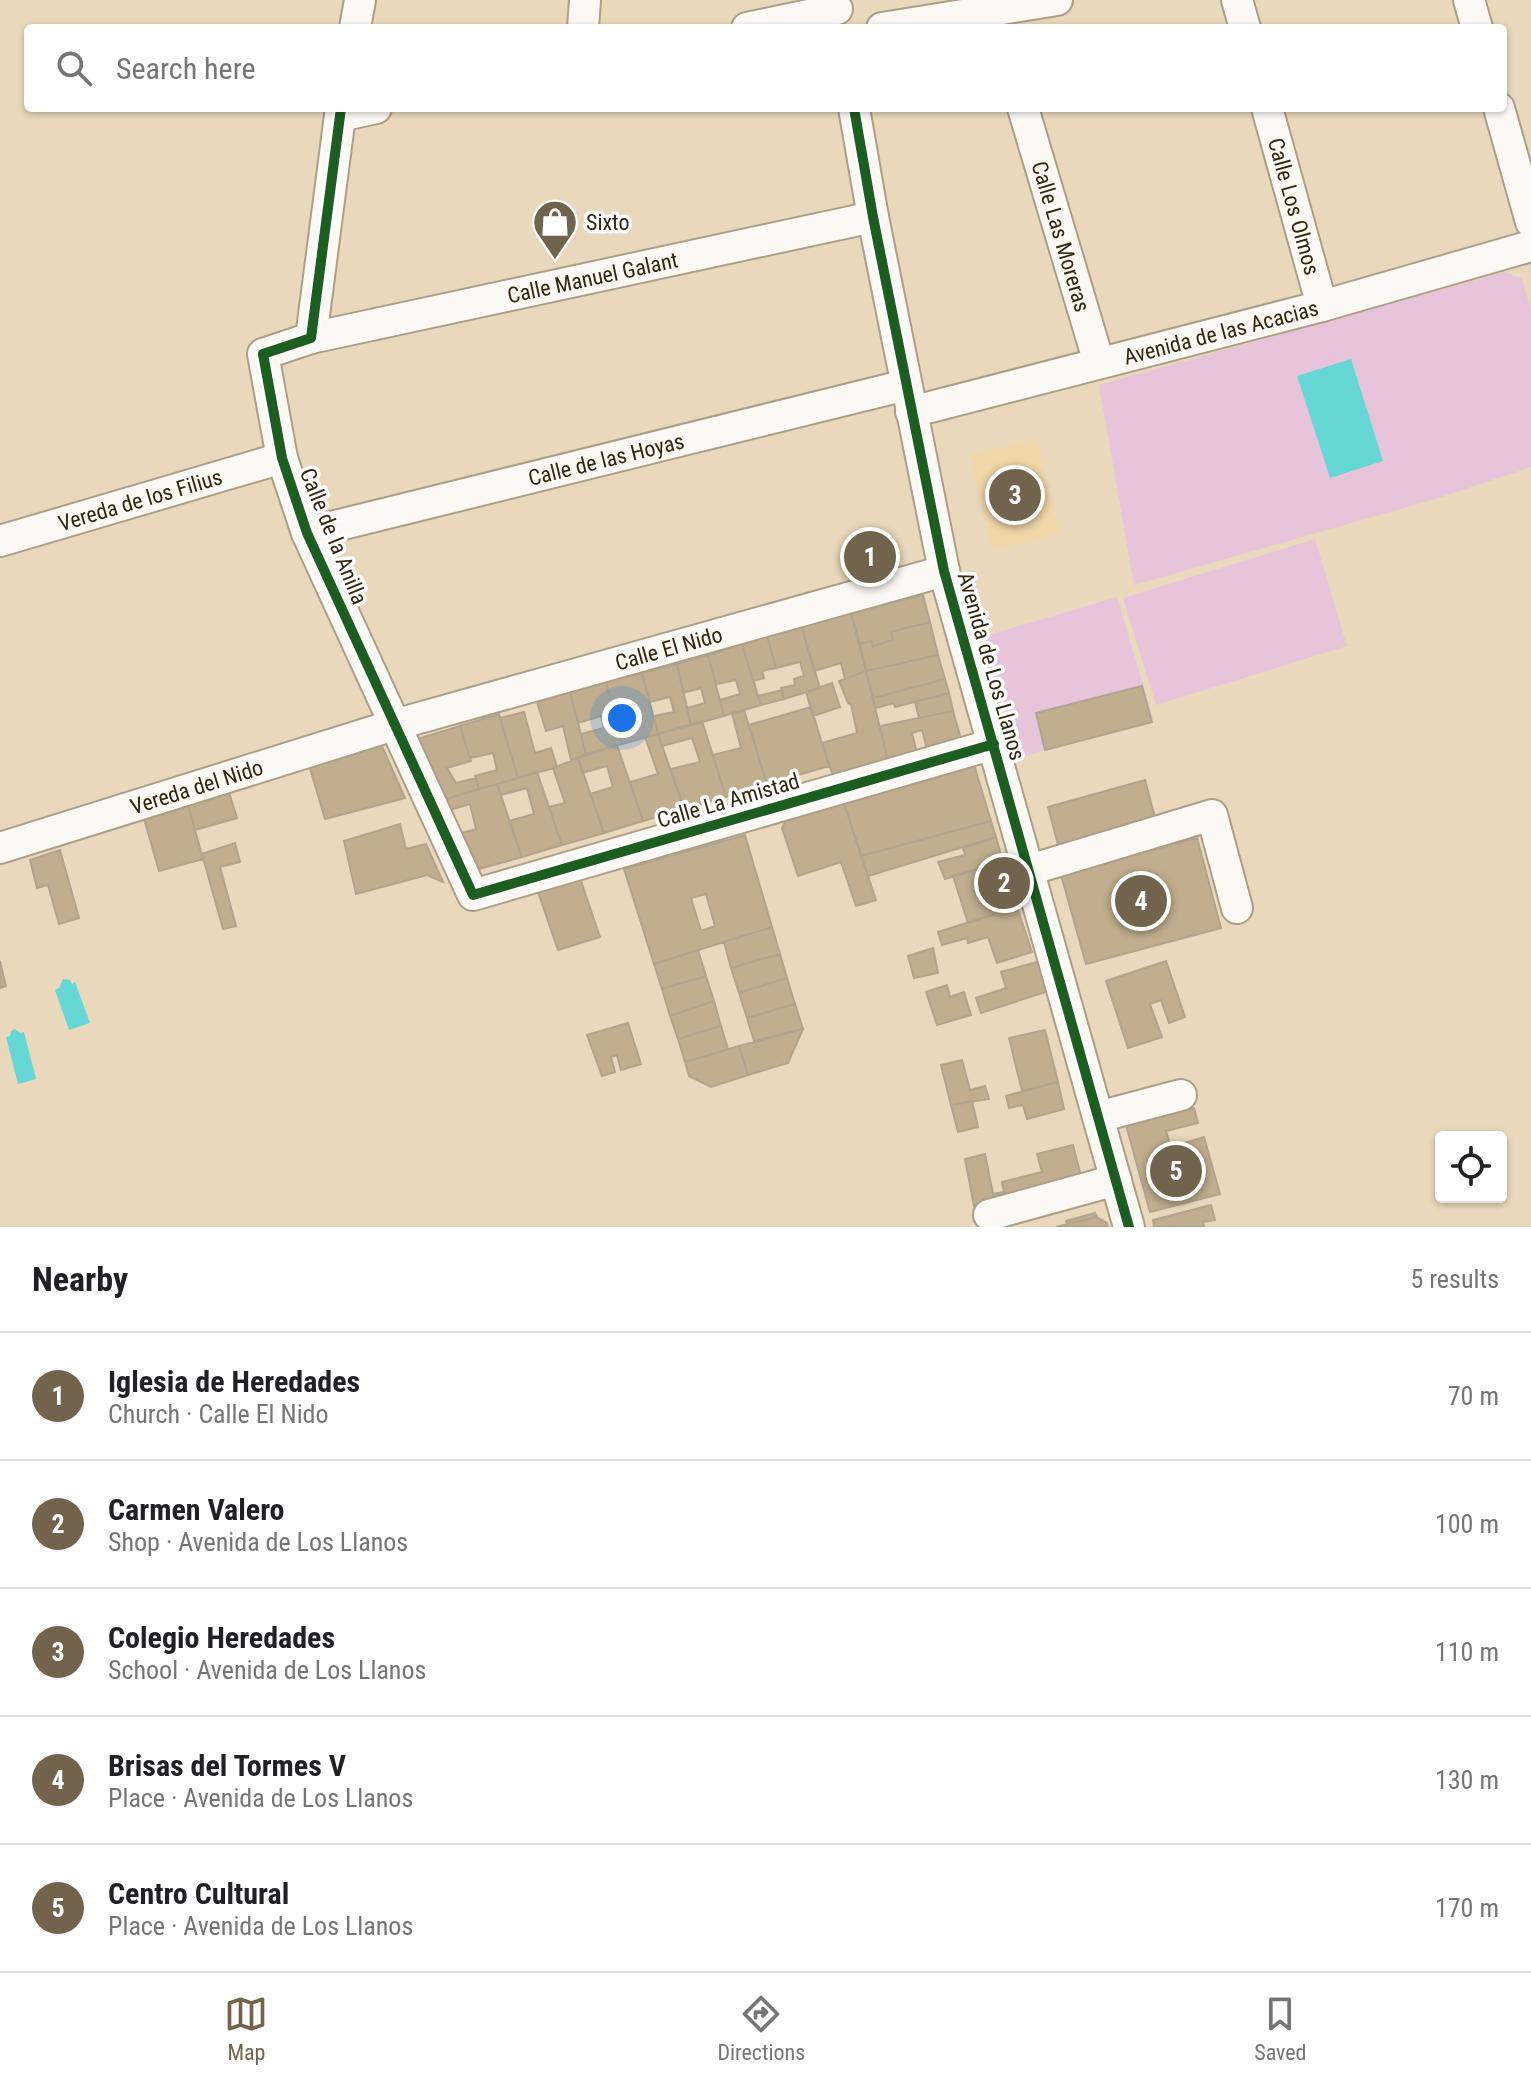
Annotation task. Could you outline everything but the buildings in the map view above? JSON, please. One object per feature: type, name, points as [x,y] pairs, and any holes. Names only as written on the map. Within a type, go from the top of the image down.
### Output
[{"type":"street","points":[[356,24],[360,0]]},
{"type":"street","points":[[583,24],[585,0]]},
{"type":"street","points":[[928,24],[997,18],[1057,0]]},
{"type":"street","points":[[1237,0],[1244,24]]},
{"type":"street","points":[[1469,0],[1476,24]]},
{"type":"street","points":[[770,24],[839,12]]},
{"type":"street","points":[[311,338],[340,112]]},
{"type":"street","name":"Avenida de Los Llanos","points":[[855,112],[944,571],[1129,1227]]},
{"type":"street","name":"Calle Las Moreras","points":[[1024,112],[1099,363]]},
{"type":"street","name":"Calle Los Olmos","points":[[1268,112],[1322,306]]},
{"type":"street","points":[[1500,112],[1531,222]]},
{"type":"street","name":"Calle Manuel Galant","points":[[311,338],[873,217]]},
{"type":"street","name":"Avenida de las Acacias","points":[[908,398],[1099,363],[1322,306],[1531,246]]},
{"type":"street","name":"Calle de la Anilla","points":[[311,338],[263,354],[282,458],[307,533],[473,895]]},
{"type":"street","name":"Calle de las Hoyas","points":[[307,533],[908,398]]},
{"type":"street","name":"Vereda de los Filius","points":[[0,541],[282,458]]},
{"type":"street","name":"Calle El Nido","points":[[394,725],[944,571]]},
{"type":"street","name":"Vereda del Nido","points":[[0,848],[394,725]]},
{"type":"street","name":"Calle La Amistad","points":[[473,895],[994,744]]},
{"type":"street","points":[[1029,870],[1212,815],[1237,908]]},
{"type":"street","points":[[1098,1117],[1181,1095]]},
{"type":"street","points":[[989,1215],[1116,1180]]},
{"type":"shaded area","points":[[1505,272],[1522,279],[1531,310],[1531,467],[1435,499],[1134,585],[1099,385]]},
{"type":"shaded area","points":[[1037,439],[1060,534],[992,550],[970,455]]},
{"type":"shaded area","points":[[1315,539],[1347,646],[1156,705],[1123,598]]},
{"type":"shaded area","points":[[1117,597],[1153,718],[1018,758],[982,637]]},
{"type":"water","points":[[1351,359],[1383,461],[1330,478],[1297,376]]},
{"type":"water","points":[[63,979],[70,980],[72,984],[75,982],[90,1023],[69,1030],[55,990]]},
{"type":"water","points":[[15,1029],[24,1032],[36,1079],[18,1084],[6,1037]]},
{"type":"cycle path","points":[[340,112],[311,338],[263,354],[282,458],[307,533],[473,895],[994,744]]},
{"type":"cycle path","points":[[855,112],[944,571],[1129,1227]]},
{"type":"place","name":"Sixto","points":[[555,261]]},
{"type":"place","name":"Colegio Heredades","points":[[1015,495]]},
{"type":"place","name":"Iglesia de Heredades","points":[[870,557]]},
{"type":"place","name":"Carmen Valero","points":[[1004,883]]},
{"type":"place","name":"Brisas del Tormes V","points":[[1141,901]]},
{"type":"place","name":"Centro Cultural","points":[[1176,1171]]}]
